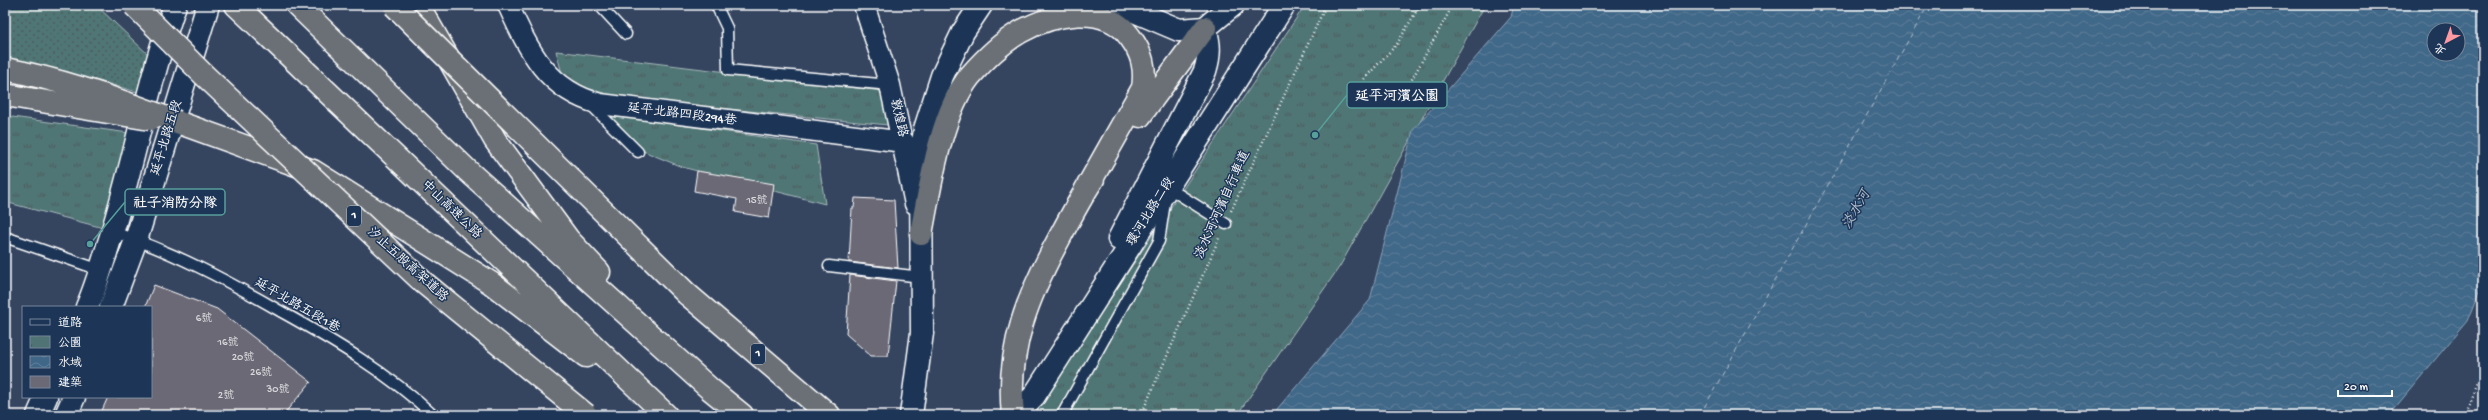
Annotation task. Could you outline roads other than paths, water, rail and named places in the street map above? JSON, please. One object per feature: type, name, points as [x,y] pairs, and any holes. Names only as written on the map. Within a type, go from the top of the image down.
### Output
[{"type":"highway","name":"汐止五股高架道路","points":[[134,5],[203,74],[424,282],[586,415]]},
{"type":"highway","points":[[297,5],[468,171],[710,389],[742,415]]},
{"type":"highway","name":"1","points":[[394,5],[687,294],[829,415]]},
{"type":"highway","points":[[419,7],[495,140],[568,239],[710,389]]},
{"type":"highway","name":"中山高速公路","points":[[239,8],[665,415]]},
{"type":"highway","points":[[921,234],[935,162],[956,100],[969,78],[990,55],[1020,32],[1065,15],[1096,15],[1113,21],[1127,32],[1138,48],[1145,75],[1143,88],[1036,279],[1015,342],[1011,371],[1014,415]]},
{"type":"highway","points":[[1085,191],[1205,28]]},
{"type":"highway","points":[[5,69],[27,73],[125,101],[177,122],[313,171],[491,283],[665,415]]},
{"type":"highway","points":[[5,95],[122,116],[177,122]]},
{"type":"main road","name":"延平北路五段","points":[[111,306],[136,240],[208,5]]},
{"type":"main road","points":[[911,415],[922,333],[921,158],[925,129],[942,76],[963,32],[981,5]]},
{"type":"main road","points":[[1120,5],[1179,30],[1205,28],[1233,5]]},
{"type":"main road","points":[[1059,356],[1205,71],[1210,57],[1209,41],[1205,28],[1155,5]]},
{"type":"main road","name":"環河北路二段","points":[[1014,415],[1034,396],[1284,5]]},
{"type":"main road","points":[[87,306],[113,232],[137,149],[158,54],[172,13]]},
{"type":"main road","points":[[38,415],[46,398]]},
{"type":"main road","points":[[66,415],[74,398]]},
{"type":"street","name":"延平北路四段294巷","points":[[508,5],[529,50],[549,76],[570,93],[587,101],[600,104],[904,142]]},
{"type":"street","name":"敦煌路","points":[[864,5],[890,85],[904,142],[921,234]]},
{"type":"lane","points":[[599,5],[626,34]]},
{"type":"lane","points":[[716,5],[727,28],[728,70],[890,85]]},
{"type":"lane","points":[[587,101],[638,152]]},
{"type":"lane","points":[[1062,415],[1159,241],[1167,186],[1226,224]]},
{"type":"lane","name":"延平北路五段1巷","points":[[113,232],[136,240],[215,274],[316,332],[406,390],[433,415]]},
{"type":"lane","points":[[5,236],[122,278]]},
{"type":"lane","points":[[829,266],[921,277]]},
{"type":"water","name":"淡水河","points":[[1514,5],[2483,5],[2483,283],[2468,320],[2389,415],[1272,415],[1370,300],[1413,130],[1511,17]]},
{"type":"place","name":"延平河濱公園","points":[[1315,135]]},
{"type":"place","name":"社子消防分隊","points":[[90,244]]}]
